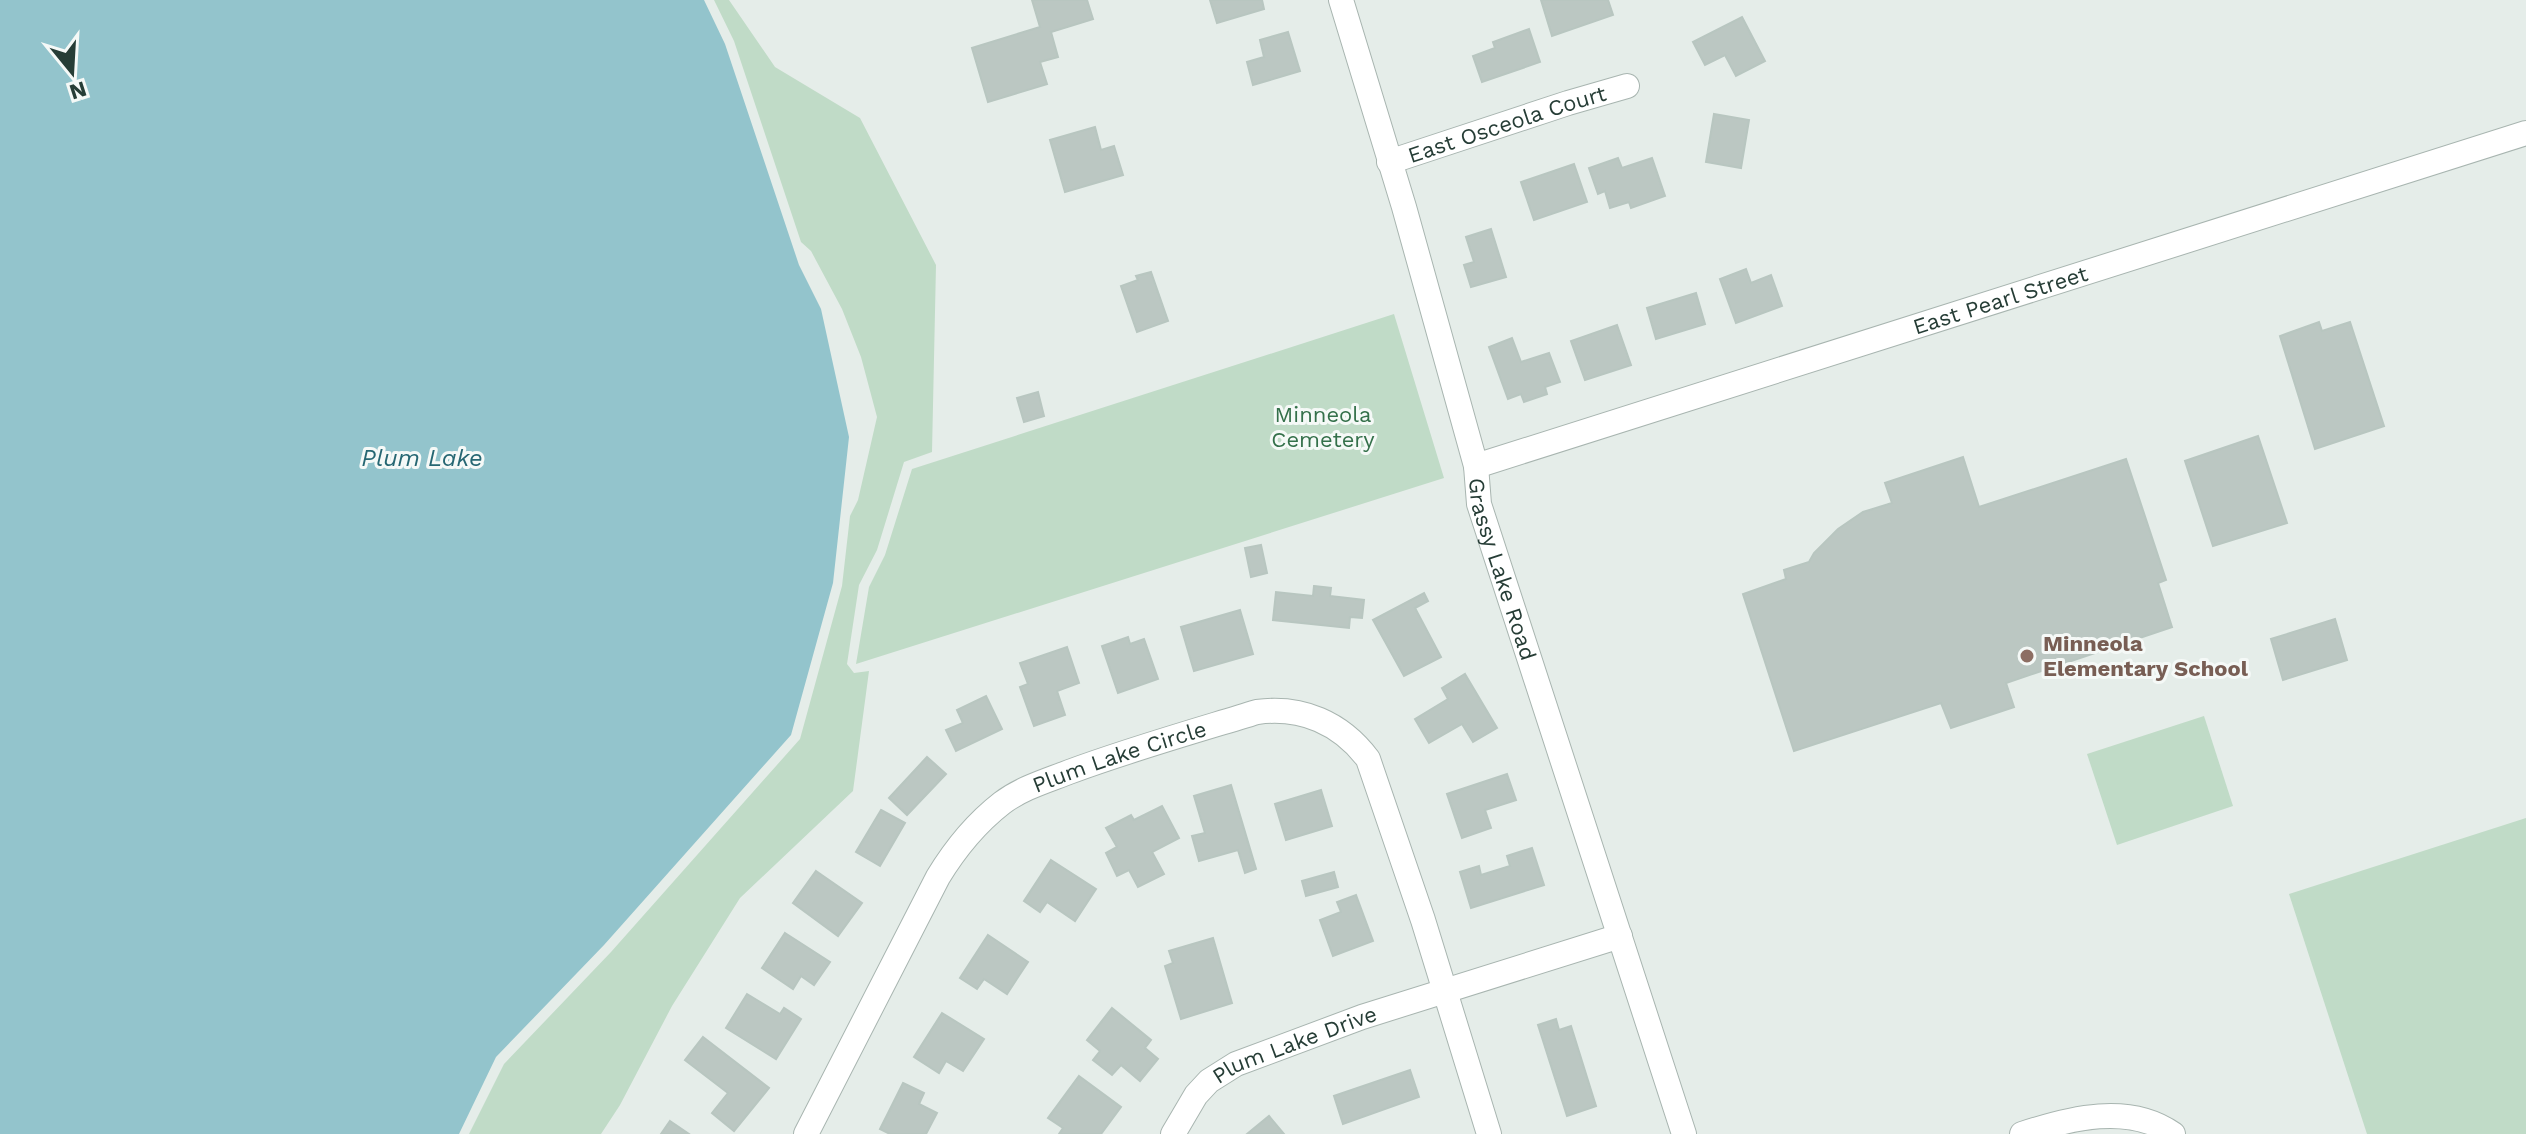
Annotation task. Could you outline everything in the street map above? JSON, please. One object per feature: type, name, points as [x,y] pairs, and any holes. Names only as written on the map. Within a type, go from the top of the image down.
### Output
[{"type":"street","name":"Grassy Lake Road","points":[[1341,0],[1404,207],[1476,466],[1479,504],[1684,1134]]},
{"type":"street","name":"East Osceola Court","points":[[1389,162],[1627,86]]},
{"type":"street","name":"East Pearl Street","points":[[1476,466],[2526,133]]},
{"type":"street","name":"Plum Lake Circle","points":[[806,1134],[938,877],[976,825],[1003,802],[1026,789],[1089,765],[1257,712],[1273,710],[1299,712],[1322,719],[1342,731],[1368,759],[1489,1134]]},
{"type":"street","points":[[1444,990],[1620,936]]},
{"type":"street","name":"Plum Lake Drive","points":[[1173,1134],[1196,1095],[1209,1081],[1236,1064],[1444,990]]},
{"type":"street","points":[[2022,1134],[2053,1124],[2099,1116],[2119,1116],[2142,1119],[2173,1134]]},
{"type":"green space","points":[[714,0],[729,0],[775,67],[860,118],[936,265],[932,452],[904,462],[877,550],[859,585],[847,664],[854,673],[869,671],[853,791],[740,898],[672,1006],[620,1105],[601,1134],[469,1134],[504,1064],[611,952],[800,739],[842,586],[850,516],[858,500],[877,417],[861,357],[842,309],[811,251],[801,242],[734,41]]},
{"type":"green space","name":"Minneola Cemetery","points":[[1394,314],[1444,478],[856,664],[869,587],[885,555],[912,469]]},
{"type":"green space","points":[[2204,716],[2233,806],[2117,845],[2087,754]]},
{"type":"green space","points":[[2526,818],[2526,1134],[2367,1134],[2289,894]]},
{"type":"water","name":"Plum Lake","points":[[0,0],[704,0],[725,44],[799,265],[821,309],[849,437],[833,583],[791,735],[604,945],[496,1057],[459,1134],[0,1134]]},
{"type":"building","points":[[1032,0],[1087,0],[1093,19],[1051,32],[1058,57],[1040,62],[1047,84],[988,102],[972,48],[1040,27]]},
{"type":"building","points":[[1210,0],[1262,0],[1264,9],[1217,23]]},
{"type":"building","points":[[1541,0],[1608,0],[1613,15],[1552,36]]},
{"type":"building","points":[[1742,17],[1765,61],[1736,76],[1725,55],[1705,65],[1693,42]]},
{"type":"building","points":[[1529,29],[1540,62],[1482,82],[1473,56],[1495,48],[1493,42]]},
{"type":"building","points":[[1288,32],[1300,71],[1253,85],[1247,62],[1264,57],[1260,40]]},
{"type":"building","points":[[1714,114],[1749,120],[1741,168],[1706,162]]},
{"type":"building","points":[[1095,127],[1101,150],[1114,146],[1123,175],[1065,192],[1050,140]]},
{"type":"building","points":[[1618,158],[1622,168],[1652,158],[1665,196],[1631,208],[1629,202],[1610,208],[1605,191],[1598,194],[1589,168]]},
{"type":"building","points":[[1574,164],[1587,202],[1534,220],[1521,182]]},
{"type":"building","points":[[1491,229],[1506,277],[1471,287],[1464,265],[1474,262],[1466,237]]},
{"type":"building","points":[[1746,269],[1751,283],[1771,275],[1782,306],[1736,323],[1720,279]]},
{"type":"building","points":[[1151,272],[1168,321],[1137,332],[1121,286],[1138,280],[1136,276]]},
{"type":"building","points":[[1696,293],[1705,324],[1656,339],[1647,308]]},
{"type":"building","points":[[2319,322],[2322,331],[2350,322],[2384,426],[2315,449],[2280,336]]},
{"type":"building","points":[[1617,325],[1631,365],[1585,380],[1571,341]]},
{"type":"building","points":[[1512,338],[1521,362],[1549,353],[1560,382],[1545,387],[1547,394],[1524,402],[1521,394],[1508,399],[1489,347]]},
{"type":"building","points":[[1038,392],[1044,416],[1024,422],[1017,398]]},
{"type":"building","points":[[2258,436],[2287,523],[2213,546],[2185,461]]},
{"type":"building","points":[[1963,457],[1979,507],[2126,459],[2166,580],[2158,583],[2172,627],[2006,683],[2014,707],[1951,728],[1941,703],[1794,751],[1743,594],[1786,579],[1784,570],[1809,562],[1838,529],[1863,512],[1892,503],[1885,483]]},
{"type":"building","points":[[1261,545],[1267,573],[1251,577],[1245,548]]},
{"type":"building","points":[[1314,586],[1331,588],[1330,596],[1364,600],[1362,618],[1350,617],[1349,628],[1273,620],[1276,592],[1313,596]]},
{"type":"building","points":[[1424,593],[1428,601],[1415,608],[1441,657],[1404,676],[1373,620]]},
{"type":"building","points":[[1240,610],[1253,654],[1194,671],[1181,627]]},
{"type":"building","points":[[2335,619],[2347,660],[2283,680],[2271,639]]},
{"type":"building","points":[[1128,637],[1130,644],[1144,639],[1158,679],[1118,693],[1102,646]]},
{"type":"building","points":[[1067,647],[1079,683],[1057,691],[1065,715],[1034,726],[1020,687],[1028,684],[1020,663]]},
{"type":"building","points":[[1465,674],[1497,728],[1473,742],[1462,724],[1429,743],[1415,719],[1448,699],[1442,688]]},
{"type":"building","points":[[986,696],[1002,729],[956,751],[946,730],[963,723],[957,710]]},
{"type":"building","points":[[927,757],[946,774],[907,815],[889,798]]},
{"type":"building","points":[[1507,774],[1516,800],[1485,810],[1491,828],[1462,838],[1447,794]]},
{"type":"building","points":[[1231,785],[1256,869],[1245,873],[1238,850],[1199,861],[1192,836],[1205,833],[1194,796]]},
{"type":"building","points":[[1321,790],[1332,826],[1286,840],[1275,804]]},
{"type":"building","points":[[1162,806],[1179,838],[1152,852],[1164,874],[1138,887],[1129,870],[1117,876],[1106,853],[1117,847],[1106,828],[1131,815],[1134,820]]},
{"type":"building","points":[[881,810],[905,823],[880,866],[856,852]]},
{"type":"building","points":[[1532,848],[1544,885],[1471,908],[1460,872],[1479,866],[1481,875],[1510,866],[1507,856]]},
{"type":"building","points":[[1051,860],[1096,889],[1075,921],[1047,902],[1040,912],[1024,901]]},
{"type":"building","points":[[816,871],[862,903],[838,936],[793,903]]},
{"type":"building","points":[[1334,872],[1338,887],[1306,896],[1302,881]]},
{"type":"building","points":[[1356,895],[1373,941],[1333,956],[1320,920],[1341,912],[1337,902]]},
{"type":"building","points":[[785,933],[830,962],[814,985],[801,976],[793,989],[762,968]]},
{"type":"building","points":[[988,935],[1028,962],[1007,994],[984,979],[977,989],[960,978]]},
{"type":"building","points":[[1213,938],[1232,1003],[1181,1019],[1165,966],[1173,963],[1169,951]]},
{"type":"building","points":[[747,994],[780,1014],[784,1008],[801,1019],[776,1059],[726,1028]]},
{"type":"building","points":[[1112,1008],[1151,1040],[1145,1048],[1158,1059],[1140,1081],[1121,1065],[1112,1075],[1093,1060],[1100,1051],[1087,1040]]},
{"type":"building","points":[[942,1013],[984,1039],[963,1071],[946,1061],[939,1073],[914,1057]]},
{"type":"building","points":[[1556,1019],[1559,1030],[1571,1026],[1596,1106],[1567,1116],[1538,1025]]},
{"type":"building","points":[[703,1037],[769,1088],[734,1131],[712,1113],[728,1093],[685,1060]]},
{"type":"building","points":[[1410,1070],[1419,1097],[1343,1124],[1334,1096]]},
{"type":"building","points":[[1079,1076],[1121,1107],[1101,1134],[1059,1134],[1063,1128],[1048,1118]]},
{"type":"building","points":[[903,1083],[924,1093],[919,1104],[937,1113],[926,1134],[890,1134],[880,1129]]},
{"type":"building","points":[[1269,1116],[1284,1134],[1247,1134]]},
{"type":"building","points":[[670,1121],[689,1134],[661,1134]]},
{"type":"place","name":"Minneola Elementary School","points":[[2027,656]]}]
